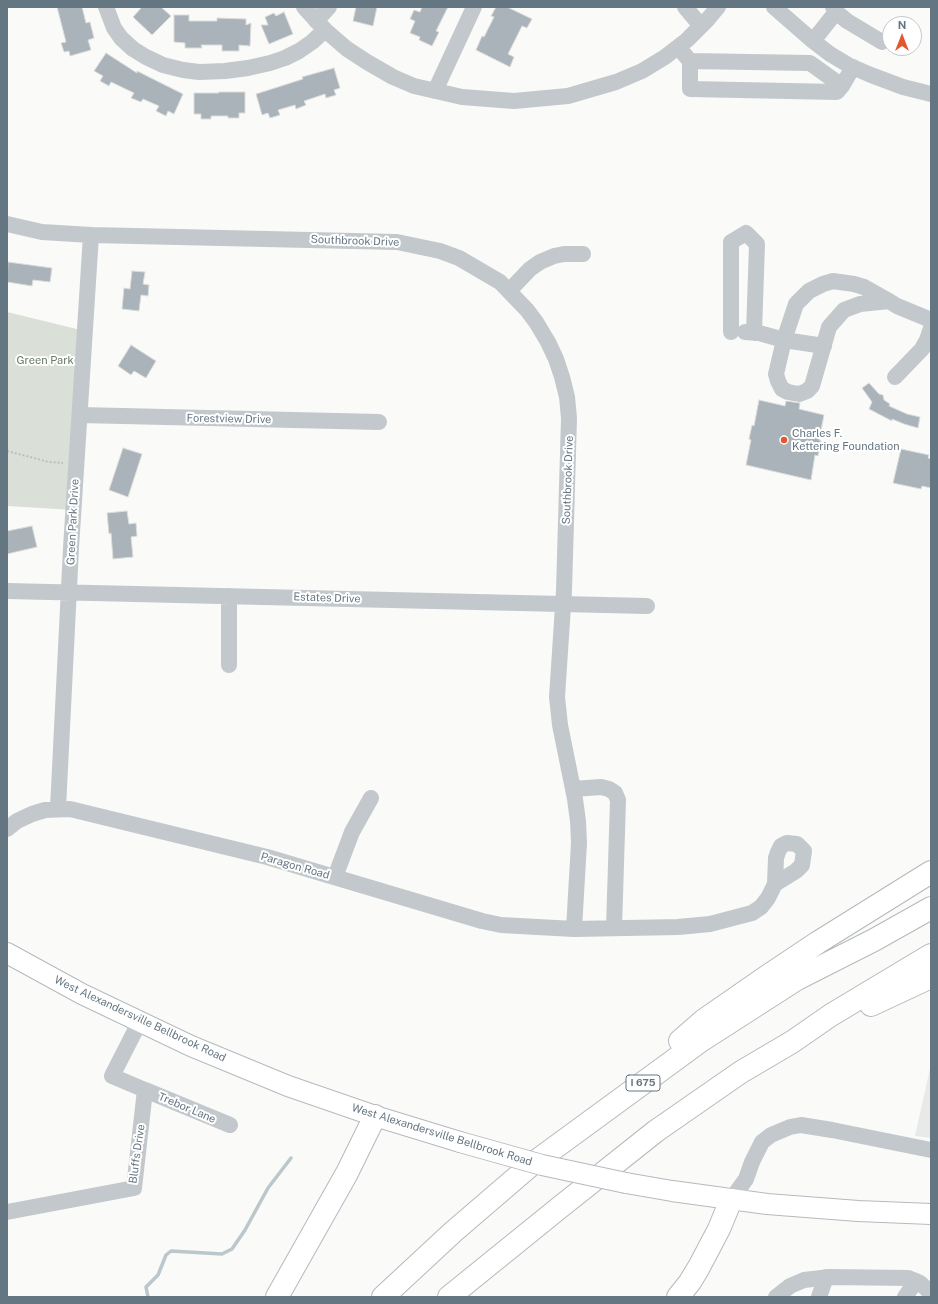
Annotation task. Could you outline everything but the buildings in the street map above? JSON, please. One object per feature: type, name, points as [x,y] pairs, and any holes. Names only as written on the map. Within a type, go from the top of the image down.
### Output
[{"type":"highway","points":[[598,1116],[704,1020],[817,943],[931,872]]},
{"type":"highway","name":"I 675","points":[[383,1297],[452,1232],[532,1165],[699,1042],[797,979],[874,940],[931,908]]},
{"type":"highway","points":[[449,1297],[656,1131],[741,1072],[792,1042],[831,1015],[931,955]]},
{"type":"highway","points":[[792,1042],[931,977]]},
{"type":"highway","points":[[277,1297],[347,1173],[375,1116]]},
{"type":"highway","points":[[678,1297],[690,1282],[699,1267],[719,1229],[731,1200]]},
{"type":"main road","name":"West Alexandersville Bellbrook Road","points":[[7,953],[82,994],[191,1046],[288,1086],[375,1116],[460,1142],[542,1165],[672,1191],[767,1204],[858,1212],[931,1214]]},
{"type":"street","points":[[106,7],[114,28],[121,38],[133,49],[163,65],[200,72],[248,68],[270,63],[299,51],[312,42],[329,7]]},
{"type":"street","points":[[304,7],[321,26],[347,49],[393,77],[413,85],[462,97],[514,101],[568,96],[616,82],[642,71],[678,47],[701,26],[718,7]]},
{"type":"street","points":[[435,91],[474,7]]},
{"type":"street","points":[[685,7],[701,26]]},
{"type":"street","points":[[774,7],[830,54],[853,67],[903,87],[931,94]]},
{"type":"street","points":[[813,41],[834,9],[847,21],[882,42]]},
{"type":"street","points":[[678,47],[690,61],[690,89],[837,92],[853,67]]},
{"type":"street","points":[[690,61],[810,63],[842,86]]},
{"type":"street","name":"Southbrook Drive","points":[[7,224],[42,232],[90,235],[397,242],[435,249],[459,258],[500,282],[536,322],[548,342],[558,365],[567,397],[569,418],[569,462],[563,603],[557,697],[563,740],[578,821],[580,929]]},
{"type":"street","points":[[754,333],[757,244],[746,233],[731,242],[728,332],[754,333],[784,340],[824,346]]},
{"type":"street","name":"Green Park Drive","points":[[58,808],[76,464],[90,235]]},
{"type":"street","points":[[509,291],[530,269],[540,262],[554,256],[564,254],[583,254]]},
{"type":"street","points":[[889,301],[860,304],[844,310],[829,327],[812,386],[807,392],[799,394],[782,389],[776,374],[784,340],[796,304],[809,291],[823,284],[833,281],[864,287],[889,301],[931,320]]},
{"type":"street","points":[[895,377],[922,349],[931,328]]},
{"type":"street","name":"Forestview Drive","points":[[80,416],[379,422]]},
{"type":"street","name":"Estates Drive","points":[[7,591],[647,606]]},
{"type":"street","points":[[229,596],[229,665]]},
{"type":"street","points":[[573,789],[601,787],[609,789],[615,793],[618,800],[614,928]]},
{"type":"street","points":[[335,877],[352,832],[371,798]]},
{"type":"street","name":"Paragon Road","points":[[7,829],[17,821],[32,814],[58,808],[70,809],[266,857],[482,921],[501,925],[580,929],[678,927],[710,924],[752,913],[761,907],[768,898],[775,884]]},
{"type":"street","points":[[140,1021],[112,1076],[145,1090]]},
{"type":"street","name":"Trebor Lane","points":[[145,1090],[230,1125]]},
{"type":"street","name":"Bluffs Drive","points":[[7,1212],[134,1188],[145,1090]]},
{"type":"street","points":[[731,1200],[746,1179],[752,1162],[762,1142],[771,1135],[790,1127],[801,1125],[832,1130],[931,1150]]},
{"type":"street","points":[[818,1297],[826,1277]]},
{"type":"street","points":[[776,1297],[790,1286],[804,1280],[826,1277],[908,1278],[916,1281],[931,1293]]},
{"type":"street","points":[[905,1297],[916,1281]]},
{"type":"path","points":[[7,451],[48,462],[76,464]]},
{"type":"shaded area","points":[[931,1064],[931,1138],[915,1136]]},
{"type":"green space","name":"Green Park","points":[[7,312],[85,331],[74,510],[7,506]]},
{"type":"waterway","points":[[148,1297],[146,1287],[158,1275],[166,1255],[171,1251],[222,1254],[232,1249],[245,1230],[268,1188],[291,1158]]},
{"type":"place","name":"Charles F. Kettering Foundation","points":[[784,440]]}]
